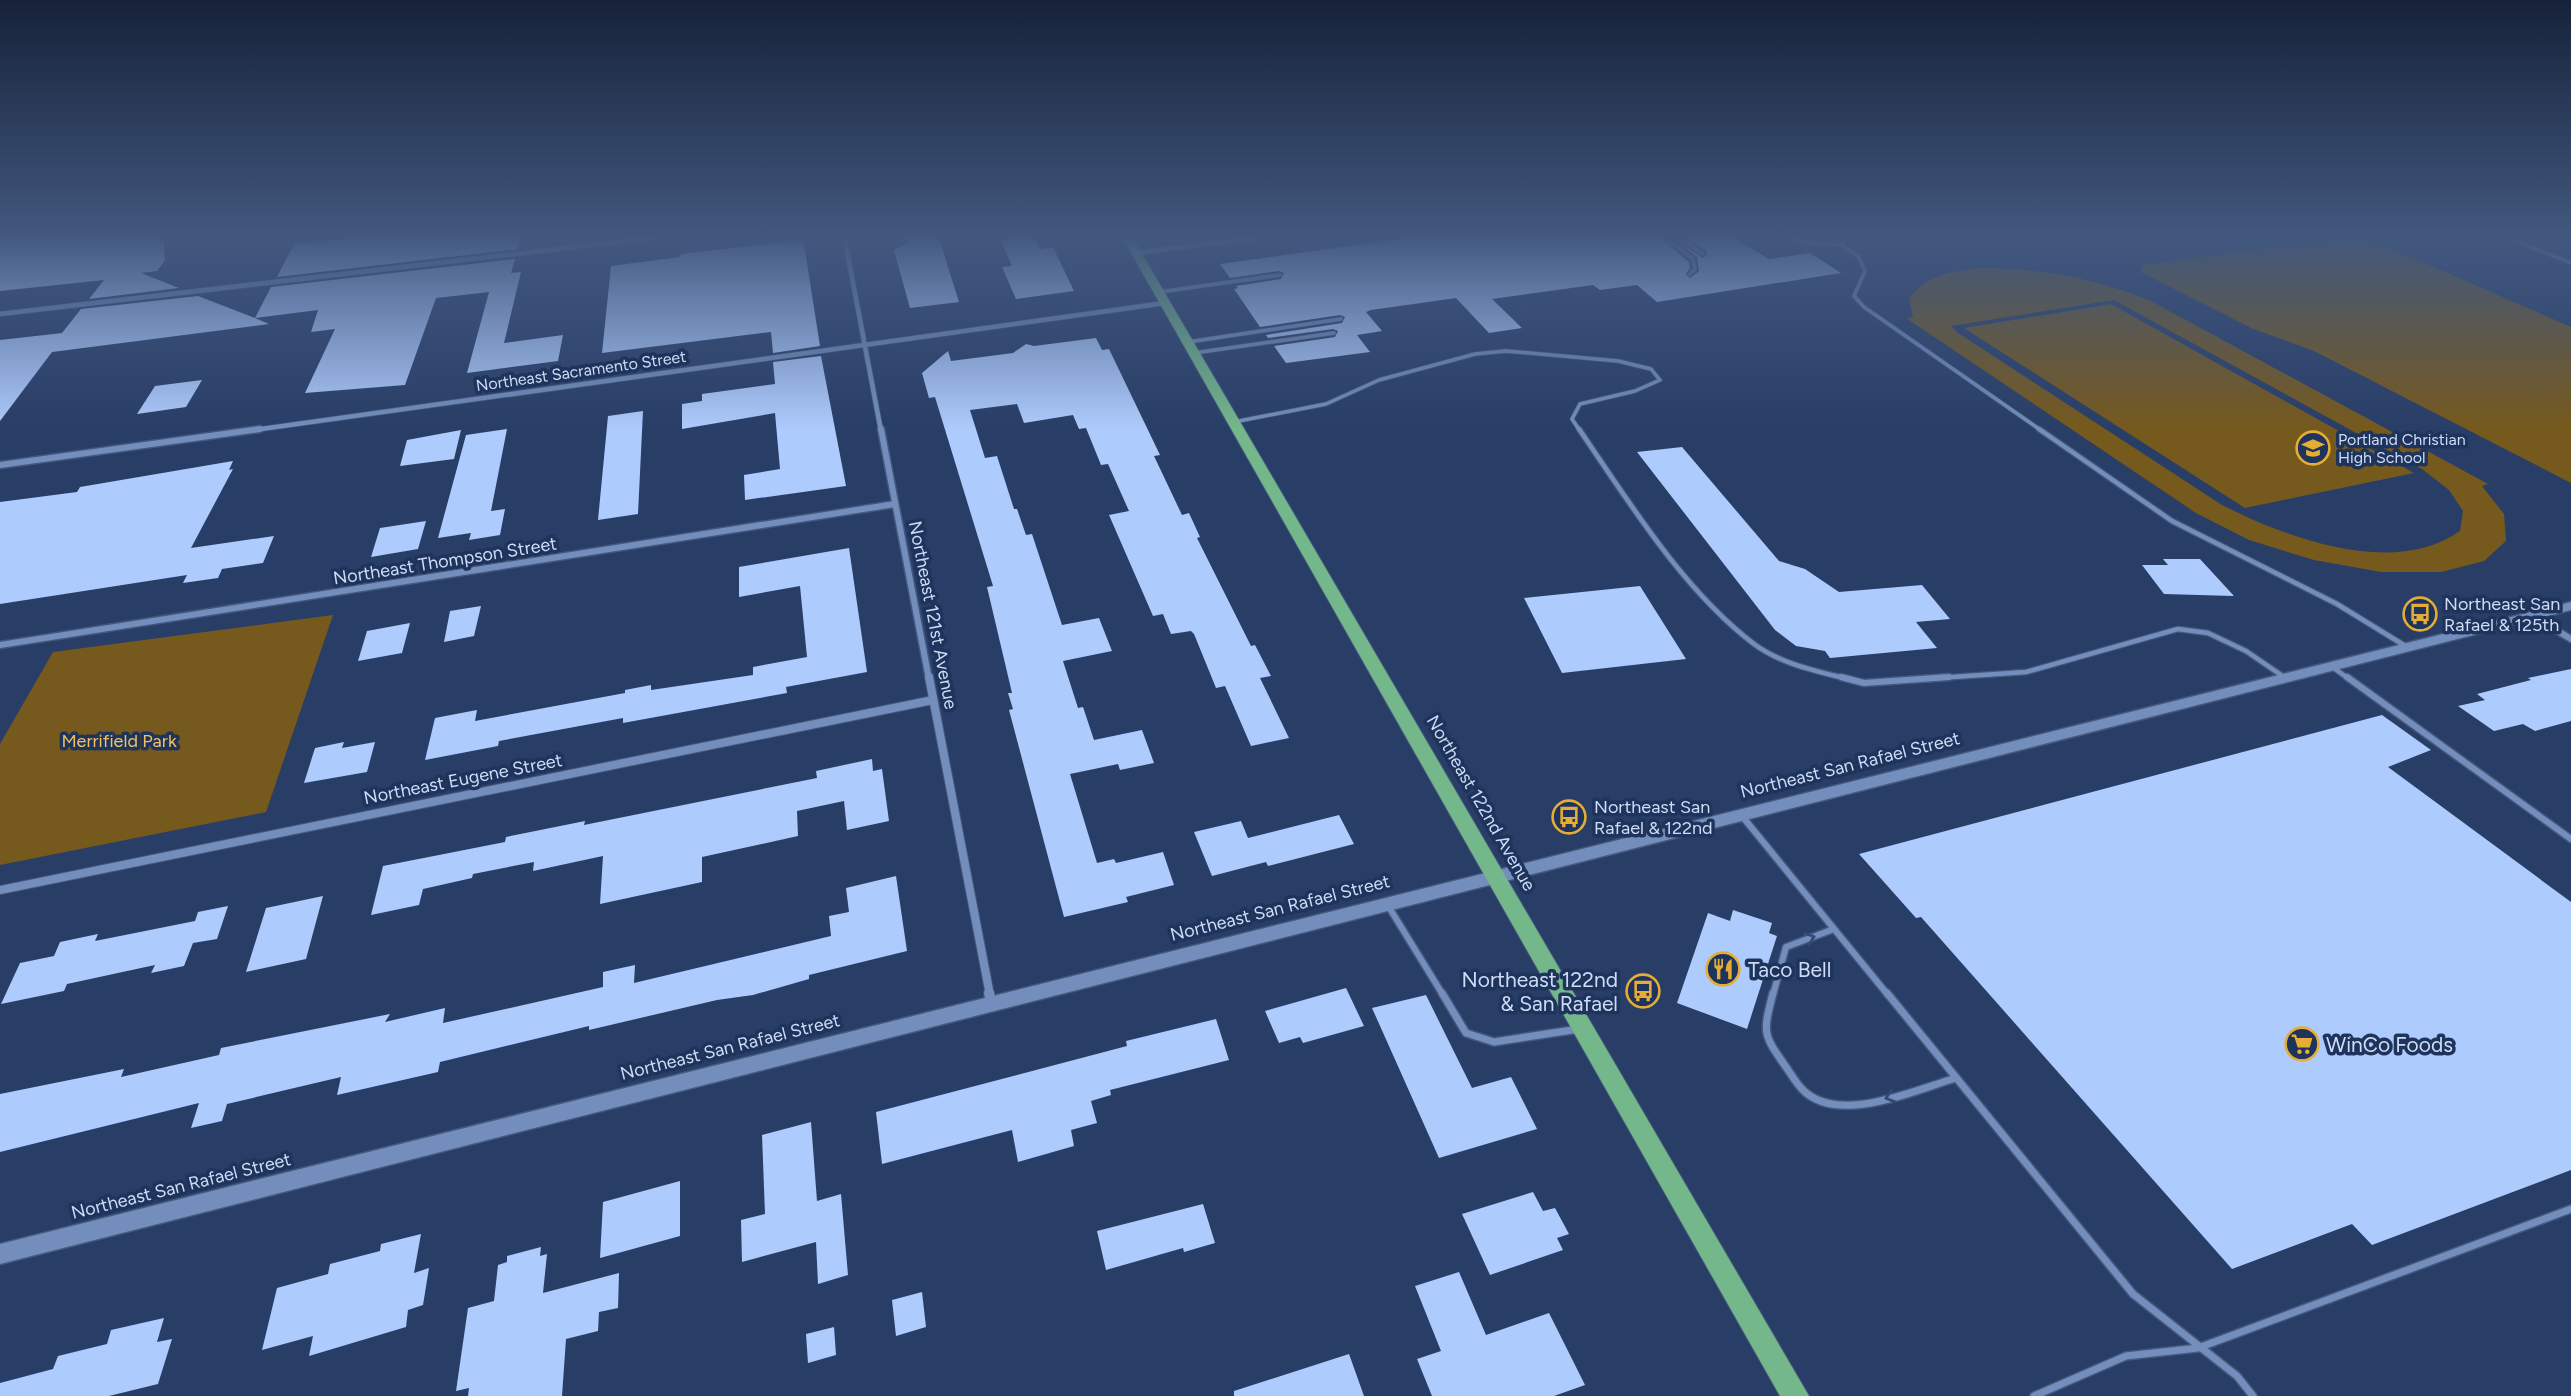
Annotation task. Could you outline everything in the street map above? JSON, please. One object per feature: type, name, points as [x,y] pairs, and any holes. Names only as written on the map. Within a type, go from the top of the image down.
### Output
[{"type":"main road","name":"Northeast 122nd Avenue","points":[[1163,300],[1795,1396]]},
{"type":"street","points":[[0,314],[117,300]]},
{"type":"street","name":"Northeast 121st Avenue","points":[[857,300],[991,1002]]},
{"type":"street","name":"Northeast Sacramento Street","points":[[0,465],[865,344],[1148,300]]},
{"type":"street","name":"Northeast Thompson Street","points":[[0,645],[895,504]]},
{"type":"street","name":"Northeast San Rafael Street","points":[[0,1254],[1494,875],[2571,606]]},
{"type":"street","points":[[2531,615],[2571,639]]},
{"type":"street","name":"Northeast Eugene Street","points":[[0,890],[933,700]]},
{"type":"lane","points":[[1858,300],[2172,521],[2327,598],[2407,647]]},
{"type":"lane","points":[[1191,348],[1341,319]]},
{"type":"lane","points":[[1191,348],[1334,333]]},
{"type":"lane","points":[[1234,422],[1326,404],[1379,380],[1475,354],[1517,352],[1618,361],[1651,369],[1660,380],[1635,391],[1580,404],[1572,419],[1702,597],[1755,645],[1797,666],[1864,683],[2026,673],[2134,639],[2178,629],[2208,633],[2246,651],[2284,677]]},
{"type":"lane","points":[[2331,666],[2571,839]]},
{"type":"lane","points":[[1740,814],[2133,1294],[2198,1348],[2237,1376],[2253,1396]]},
{"type":"lane","points":[[1386,903],[1466,1033],[1494,1042],[1582,1028]]},
{"type":"lane","points":[[1834,929],[1786,947],[1765,1024],[1766,1039],[1802,1091],[1829,1103],[1856,1107],[1956,1078]]},
{"type":"lane","points":[[2034,1396],[2126,1356],[2198,1348],[2571,1209]]},
{"type":"green space","points":[[1909,300],[2113,300],[1951,326],[2222,505],[2277,530],[2341,548],[2373,552],[2404,551],[2433,545],[2460,531],[2463,511],[2449,490],[2422,469],[2114,300],[2149,300],[2488,484],[2482,486],[2504,514],[2506,541],[2484,561],[2441,572],[2381,572],[2314,560],[2249,540],[2196,513],[1906,318],[1913,317]]},
{"type":"green space","points":[[2196,300],[2510,300],[2571,327],[2571,483],[2314,351],[2251,328]]},
{"type":"green space","points":[[2111,304],[2414,473],[2245,508],[1964,328]]},
{"type":"green space","name":"Merrifield Park","points":[[333,615],[266,812],[0,865],[0,744],[53,652]]},
{"type":"building","points":[[161,300],[209,300],[269,324],[52,352],[0,421],[0,340],[62,333],[81,309]]},
{"type":"building","points":[[264,300],[435,300],[405,385],[305,393],[335,329],[311,332],[318,310],[255,318]]},
{"type":"building","points":[[487,300],[514,300],[504,343],[563,335],[558,361],[467,373]]},
{"type":"building","points":[[607,300],[813,300],[820,346],[773,353],[771,332],[602,353]]},
{"type":"building","points":[[908,300],[959,302],[910,308]]},
{"type":"building","points":[[1242,300],[1441,300],[1366,312],[1382,331],[1357,335],[1370,352],[1286,363],[1274,346],[1335,337],[1338,331],[1333,329],[1268,338],[1266,335],[1342,323],[1345,317],[1340,315],[1260,327]]},
{"type":"building","points":[[1458,300],[1493,300],[1522,328],[1489,333]]},
{"type":"building","points":[[1096,338],[1102,350],[1109,349],[1160,455],[1154,456],[1182,515],[1189,513],[1200,537],[1197,538],[1251,646],[1255,645],[1271,676],[1260,678],[1289,738],[1251,746],[1225,686],[1216,688],[1194,634],[1191,631],[1171,634],[1163,614],[1153,616],[1109,515],[1129,511],[1108,464],[1101,465],[1086,428],[1079,429],[1073,415],[1024,423],[1017,404],[970,410],[985,458],[997,456],[1014,509],[1017,509],[1026,535],[1032,534],[1062,625],[1099,618],[1112,651],[1063,661],[1078,708],[1083,707],[1094,740],[1142,730],[1154,763],[1120,770],[1118,764],[1070,774],[1097,863],[1114,859],[1116,863],[1163,852],[1174,885],[1126,897],[1128,902],[1064,917],[1009,710],[1013,709],[1008,693],[1012,693],[987,587],[993,586],[935,397],[929,398],[922,373],[948,351],[951,361],[1013,353],[1026,344],[1034,346]]},
{"type":"building","points":[[821,356],[846,486],[745,500],[744,475],[780,469],[775,413],[682,429],[682,404],[702,401],[702,394],[775,384],[773,362]]},
{"type":"building","points":[[202,380],[186,407],[137,414],[155,386]]},
{"type":"building","points":[[643,411],[638,514],[598,520],[608,416]]},
{"type":"building","points":[[507,429],[491,511],[505,509],[500,535],[469,540],[471,533],[438,538],[466,435]]},
{"type":"building","points":[[461,430],[454,459],[400,466],[407,440]]},
{"type":"building","points":[[1682,447],[1779,561],[1805,569],[1839,592],[1922,585],[1950,619],[1916,622],[1937,648],[1830,658],[1825,651],[1796,646],[1775,630],[1637,452]]},
{"type":"building","points":[[233,461],[229,470],[233,469],[191,548],[274,536],[263,563],[222,569],[218,578],[183,583],[187,575],[0,604],[0,502],[77,492],[80,487]]},
{"type":"building","points":[[426,521],[418,549],[371,557],[380,528]]},
{"type":"building","points":[[849,548],[867,672],[786,687],[787,693],[623,723],[623,718],[499,741],[498,746],[425,760],[435,718],[477,710],[475,721],[625,693],[625,690],[651,685],[651,690],[753,675],[753,667],[807,657],[800,586],[739,597],[739,567]]},
{"type":"building","points":[[2163,559],[2200,559],[2234,596],[2164,594],[2142,565],[2168,565]]},
{"type":"building","points":[[1640,586],[1686,659],[1562,673],[1524,598]]},
{"type":"building","points":[[481,606],[474,636],[444,642],[450,611]]},
{"type":"building","points":[[410,623],[402,653],[358,661],[367,631]]},
{"type":"building","points":[[2571,669],[2571,721],[2535,731],[2523,724],[2494,731],[2458,706],[2485,700],[2477,694],[2531,680],[2528,678]]},
{"type":"building","name":"WinCo Foods","points":[[2382,715],[2431,750],[2388,767],[2571,902],[2571,1170],[2372,1245],[2352,1224],[2232,1269],[1921,917],[1916,918],[1859,854]]},
{"type":"building","points":[[344,742],[342,748],[375,742],[367,772],[304,783],[315,748]]},
{"type":"building","points":[[872,759],[873,771],[882,769],[889,821],[847,830],[844,801],[797,811],[798,836],[702,857],[702,882],[600,904],[603,856],[533,871],[534,862],[473,874],[472,878],[423,889],[419,905],[371,915],[383,866],[505,842],[506,837],[585,821],[584,825],[817,778],[816,771]]},
{"type":"building","points":[[1339,815],[1354,844],[1268,866],[1266,862],[1212,876],[1194,832],[1241,821],[1248,838]]},
{"type":"building","points":[[896,876],[907,951],[809,975],[809,979],[753,995],[717,1000],[589,1030],[589,1026],[440,1062],[438,1072],[337,1095],[341,1077],[227,1104],[222,1121],[191,1128],[199,1103],[0,1152],[0,1094],[124,1069],[121,1077],[219,1055],[221,1048],[390,1014],[385,1022],[445,1008],[443,1023],[603,987],[603,972],[635,965],[634,983],[831,936],[829,916],[849,912],[846,888]]},
{"type":"building","points":[[323,896],[306,959],[246,972],[266,908]]},
{"type":"building","points":[[228,906],[217,939],[193,943],[184,966],[151,973],[155,965],[67,984],[64,991],[1,1004],[20,963],[54,956],[60,942],[98,934],[95,941],[195,921],[198,912]]},
{"type":"building","name":"Taco Bell","points":[[1733,910],[1772,923],[1769,933],[1777,936],[1747,1029],[1677,1003],[1708,913],[1730,921]]},
{"type":"building","points":[[1346,988],[1364,1026],[1303,1043],[1300,1037],[1279,1043],[1265,1011]]},
{"type":"building","points":[[1426,995],[1472,1088],[1511,1077],[1537,1129],[1439,1158],[1372,1008]]},
{"type":"building","points":[[1216,1019],[1229,1060],[1110,1090],[1111,1095],[1091,1101],[1097,1123],[1071,1130],[1074,1146],[1018,1162],[1012,1130],[882,1164],[876,1112],[1127,1046],[1126,1041]]},
{"type":"building","points":[[811,1122],[817,1201],[841,1194],[848,1275],[818,1284],[816,1242],[742,1262],[741,1220],[765,1214],[762,1135]]},
{"type":"building","points":[[680,1181],[680,1236],[600,1258],[603,1202]]},
{"type":"building","points":[[1533,1192],[1543,1211],[1555,1208],[1569,1234],[1557,1238],[1563,1250],[1490,1275],[1462,1214]]},
{"type":"building","points":[[1203,1204],[1215,1243],[1184,1252],[1183,1248],[1106,1270],[1097,1231]]},
{"type":"building","points":[[421,1234],[414,1273],[429,1268],[423,1305],[408,1310],[406,1327],[309,1356],[313,1336],[262,1350],[277,1288],[328,1274],[330,1264],[380,1251],[381,1244]]},
{"type":"building","points":[[541,1247],[540,1256],[547,1254],[543,1293],[619,1273],[618,1308],[599,1312],[598,1331],[566,1339],[562,1396],[468,1396],[469,1388],[456,1391],[468,1308],[494,1301],[498,1265],[507,1262],[507,1256]]},
{"type":"building","points":[[1459,1272],[1486,1335],[1549,1313],[1585,1385],[1554,1396],[1432,1396],[1417,1359],[1441,1351],[1415,1286]]},
{"type":"building","points":[[922,1292],[926,1327],[896,1336],[892,1300]]},
{"type":"building","points":[[164,1318],[157,1342],[172,1339],[158,1384],[109,1396],[0,1396],[0,1383],[53,1369],[58,1356],[107,1344],[111,1330]]},
{"type":"building","points":[[834,1327],[836,1355],[808,1363],[806,1334]]},
{"type":"building","points":[[1349,1354],[1364,1396],[1234,1396],[1234,1391]]},
{"type":"place","name":"Portland Christian High School","points":[[2313,448]]},
{"type":"place","name":"Northeast San Rafael & 125th","points":[[2420,614]]},
{"type":"place","name":"Northeast San Rafael & 122nd","points":[[1569,817]]},
{"type":"place","name":"Taco Bell","points":[[1723,969]]},
{"type":"place","name":"Northeast 122nd & San Rafael","points":[[1643,991]]},
{"type":"place","name":"WinCo Foods","points":[[2302,1044]]}]
